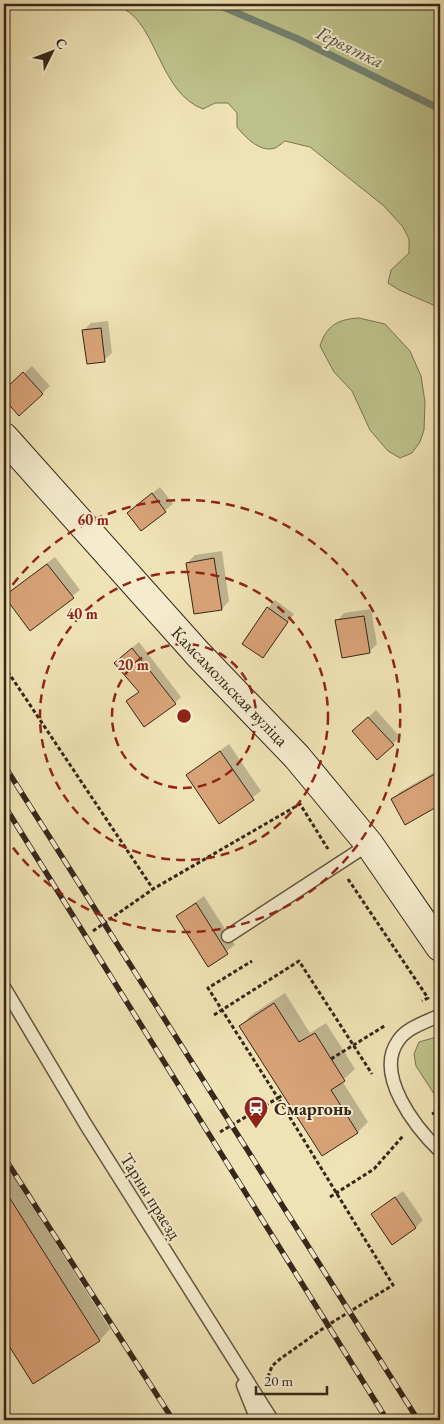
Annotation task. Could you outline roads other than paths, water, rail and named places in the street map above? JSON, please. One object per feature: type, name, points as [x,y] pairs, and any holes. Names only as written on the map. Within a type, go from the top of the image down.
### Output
[{"type":"street","name":"Камсамольская вуліца","points":[[4,437],[198,654],[297,757],[369,844],[440,947]]},
{"type":"lane","points":[[228,936],[337,863],[369,844]]},
{"type":"lane","name":"Тарны праезд","points":[[4,987],[86,1125],[272,1420]]},
{"type":"lane","points":[[440,1015],[413,1028],[398,1040],[390,1058],[392,1084],[417,1124],[440,1151]]},
{"type":"lane","points":[[233,1359],[256,1420]]},
{"type":"waterway","name":"Гервятка","points":[[216,4],[298,39],[440,109]]},
{"type":"railway","points":[[4,765],[418,1420]]},
{"type":"railway","points":[[4,805],[387,1420]]},
{"type":"railway","points":[[4,1157],[173,1420]]},
{"type":"place","name":"Смаргонь","points":[[256,1129]]}]
